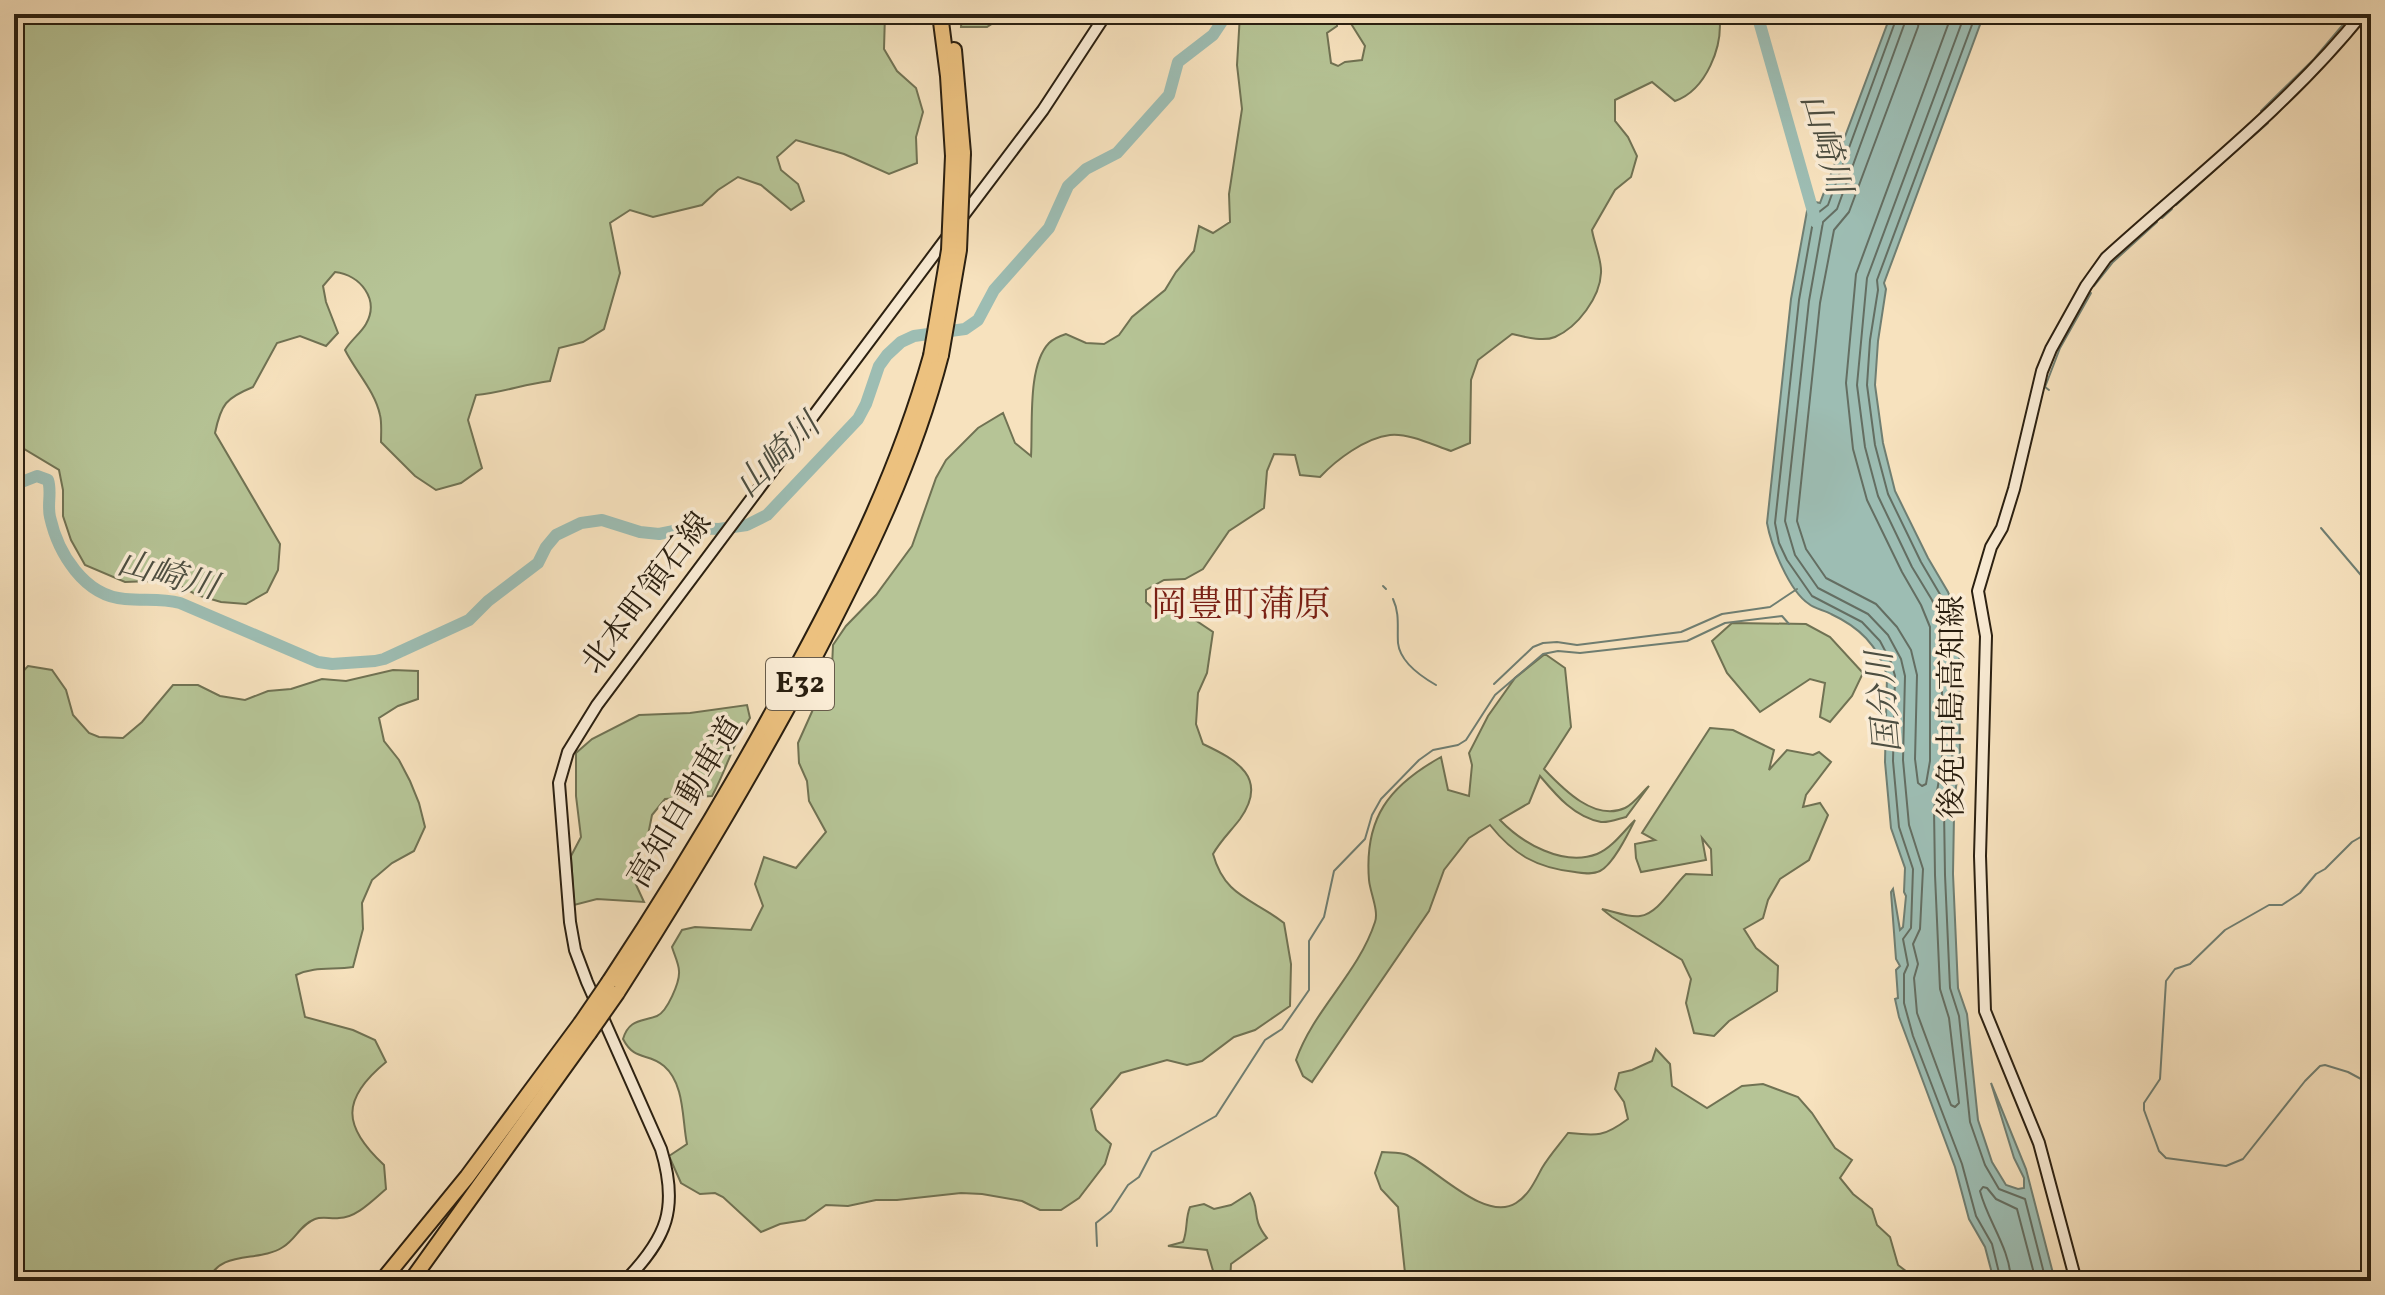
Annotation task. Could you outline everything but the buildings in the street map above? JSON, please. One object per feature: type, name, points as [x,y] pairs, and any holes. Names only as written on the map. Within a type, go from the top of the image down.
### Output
[{"type":"highway","name":"高知自動車道","points":[[940,14],[958,155]]},
{"type":"highway","name":"高知自動車道","points":[[411,1281],[613,988],[771,717],[848,569],[904,444],[936,355],[949,250],[960,102],[949,14]]},
{"type":"highway","name":"高知自動車道","points":[[382,1281],[585,1028]]},
{"type":"main road","name":"北本町領石線","points":[[625,1281],[660,1239],[668,1213],[668,1171],[575,950],[559,783],[562,766],[580,729],[1043,110],[1106,14]]},
{"type":"main road","name":"後免中島高知線","points":[[2076,1281],[2039,1143],[1985,1011],[1980,856],[1986,636],[1979,584],[2014,489],[2042,371],[2094,271],[2287,96],[2362,14]]},
{"type":"green space","points":[[14,14],[885,14],[884,49],[897,71],[916,88],[923,112],[916,137],[917,163],[889,174],[844,154],[796,140],[777,157],[781,170],[798,184],[804,201],[791,210],[761,185],[738,177],[702,205],[653,217],[630,210],[610,223],[620,273],[604,329],[583,342],[559,348],[550,381],[476,395],[468,420],[482,468],[461,483],[436,490],[415,476],[381,442],[378,406],[345,350],[366,324],[371,306],[369,297],[359,283],[335,272],[323,286],[338,333],[326,346],[300,336],[277,343],[253,387],[226,403],[220,415],[215,433],[280,544],[278,570],[267,592],[246,604],[221,602],[197,595],[175,583],[125,582],[85,565],[71,540],[63,516],[59,470],[14,446]]},
{"type":"green space","points":[[962,14],[1007,14],[987,27],[961,27]]},
{"type":"green space","points":[[1240,14],[1336,14],[1337,26],[1327,33],[1331,63],[1338,66],[1362,60],[1365,46],[1345,14],[1686,14],[1689,18],[1700,14],[1719,14],[1720,26],[1719,40],[1710,65],[1696,87],[1686,95],[1675,101],[1652,82],[1615,100],[1615,121],[1628,137],[1637,156],[1631,177],[1615,190],[1592,230],[1601,268],[1597,292],[1579,319],[1564,332],[1545,339],[1512,334],[1478,360],[1471,380],[1470,443],[1451,451],[1405,436],[1380,437],[1352,451],[1320,477],[1300,475],[1295,455],[1274,454],[1267,471],[1264,508],[1229,531],[1203,569],[1185,579],[1164,580],[1146,590],[1146,602],[1154,609],[1195,620],[1213,632],[1207,673],[1198,693],[1196,724],[1203,744],[1227,757],[1245,772],[1251,792],[1240,819],[1213,854],[1218,868],[1232,888],[1284,923],[1291,964],[1290,1006],[1255,1030],[1234,1037],[1202,1061],[1187,1065],[1167,1060],[1121,1073],[1091,1109],[1096,1130],[1111,1144],[1105,1164],[1079,1198],[1061,1210],[1040,1210],[1022,1201],[961,1193],[876,1200],[848,1206],[826,1205],[805,1220],[780,1224],[761,1232],[723,1197],[715,1193],[700,1194],[681,1183],[669,1156],[687,1144],[676,1082],[664,1066],[632,1051],[623,1039],[636,1022],[657,1016],[669,1003],[679,976],[672,947],[682,930],[695,927],[751,930],[763,906],[755,884],[764,857],[796,868],[826,832],[809,801],[807,781],[799,763],[798,743],[832,667],[833,645],[846,626],[876,595],[912,546],[936,478],[946,460],[978,428],[1003,413],[1015,443],[1031,456],[1034,381],[1042,353],[1049,343],[1066,334],[1086,343],[1104,344],[1119,335],[1132,317],[1165,290],[1194,251],[1199,226],[1213,233],[1230,222],[1229,194],[1242,109],[1237,65]]},
{"type":"green space","points":[[1732,623],[1806,624],[1830,637],[1863,673],[1852,696],[1830,722],[1820,717],[1825,683],[1810,679],[1760,712],[1727,673],[1712,641]]},
{"type":"green space","points":[[1545,654],[1565,668],[1571,727],[1544,769],[1580,801],[1602,811],[1625,808],[1649,786],[1626,817],[1601,822],[1574,810],[1540,776],[1529,803],[1500,820],[1531,844],[1557,855],[1584,857],[1597,854],[1613,844],[1635,820],[1624,841],[1605,868],[1588,873],[1561,870],[1527,858],[1490,825],[1469,838],[1444,870],[1429,911],[1312,1082],[1303,1076],[1296,1060],[1314,1024],[1358,958],[1375,922],[1369,858],[1376,821],[1384,806],[1407,780],[1441,757],[1448,790],[1469,796],[1472,765],[1469,753],[1488,716],[1515,678]]},
{"type":"green space","points":[[28,666],[52,670],[66,690],[73,715],[89,733],[99,737],[123,738],[142,722],[173,685],[198,685],[220,696],[245,700],[268,691],[291,689],[322,679],[346,681],[393,670],[418,671],[418,699],[398,706],[379,718],[384,741],[410,781],[425,827],[414,851],[392,863],[372,880],[362,903],[363,929],[353,967],[317,969],[296,975],[305,1017],[353,1030],[375,1040],[386,1062],[361,1088],[352,1113],[360,1138],[384,1165],[386,1189],[352,1215],[318,1218],[310,1222],[287,1244],[273,1252],[221,1264],[208,1281],[14,1281],[14,681]]},
{"type":"green space","points":[[747,705],[750,718],[712,796],[665,799],[652,815],[646,845],[636,861],[632,876],[644,902],[597,899],[574,905],[571,856],[581,837],[576,796],[576,753],[592,739],[639,715],[690,713]]},
{"type":"green space","points":[[1710,728],[1733,730],[1774,750],[1769,770],[1787,750],[1813,755],[1819,752],[1831,762],[1806,795],[1803,807],[1820,803],[1828,815],[1809,860],[1780,879],[1768,900],[1763,918],[1744,929],[1756,948],[1778,966],[1777,991],[1729,1021],[1714,1036],[1694,1033],[1686,1003],[1691,979],[1682,960],[1602,909],[1631,916],[1647,914],[1686,874],[1712,875],[1711,849],[1702,838],[1706,860],[1641,872],[1635,844],[1655,840],[1642,833]]},
{"type":"green space","points":[[1656,1049],[1670,1064],[1672,1086],[1707,1108],[1742,1086],[1763,1084],[1798,1097],[1835,1148],[1852,1160],[1840,1178],[1853,1194],[1872,1209],[1877,1225],[1890,1237],[1898,1265],[1915,1281],[1398,1281],[1405,1273],[1398,1207],[1381,1189],[1375,1173],[1382,1152],[1407,1155],[1460,1191],[1490,1206],[1504,1207],[1516,1203],[1528,1192],[1568,1133],[1600,1134],[1628,1119],[1624,1102],[1615,1089],[1619,1073],[1652,1061]]},
{"type":"green space","points":[[1250,1193],[1257,1219],[1267,1238],[1231,1264],[1230,1281],[1216,1281],[1207,1250],[1168,1246],[1183,1242],[1190,1207],[1204,1204],[1214,1209],[1231,1205]]},
{"type":"water","points":[[1891,14],[1984,14],[1884,283],[1886,289],[1875,385],[1883,443],[1895,491],[1948,592],[1959,620],[1960,764],[1952,810],[1953,874],[1958,988],[1967,1014],[1978,1120],[1992,1162],[2006,1185],[2024,1188],[2024,1178],[2014,1158],[1991,1083],[2026,1169],[2055,1281],[1994,1281],[1985,1247],[1969,1219],[1955,1167],[1895,999],[1898,998],[1896,970],[1900,966],[1896,959],[1891,892],[1893,889],[1900,930],[1903,927],[1906,896],[1905,868],[1891,828],[1885,762],[1887,676],[1873,646],[1859,631],[1811,606],[1802,598],[1777,555],[1767,523],[1791,299],[1807,211],[1816,202],[1820,203]]},
{"type":"waterway","name":"山崎川","points":[[14,485],[37,476],[48,480],[50,517],[59,545],[75,570],[97,590],[125,599],[180,603],[318,662],[332,664],[384,659],[469,620],[488,601],[538,563],[556,535],[581,523],[602,520],[640,532],[659,534],[689,528],[719,529],[747,525],[767,515],[858,419],[879,366],[901,342],[914,336],[965,329],[978,320],[994,290],[1049,228],[1068,186],[1086,169],[1117,153],[1169,95],[1178,62],[1213,35],[1227,14]]},
{"type":"waterway","name":"山崎川","points":[[1757,14],[1816,222]]},
{"type":"waterway","points":[[2261,111],[2314,59],[2352,14]]},
{"type":"waterway","points":[[2251,138],[2268,123]]},
{"type":"waterway","points":[[2176,205],[2246,142]]},
{"type":"waterway","points":[[2162,218],[2172,209]]},
{"type":"waterway","points":[[2094,286],[2113,262],[2157,222]]},
{"type":"waterway","points":[[2049,390],[2045,387],[2060,348],[2091,293]]},
{"type":"waterway","points":[[2321,528],[2371,587]]},
{"type":"waterway","points":[[1383,586],[1386,589]]},
{"type":"waterway","points":[[1494,684],[1533,647],[1543,643],[1577,645],[1681,632],[1722,614],[1770,607],[1797,589]]},
{"type":"waterway","points":[[1393,599],[1400,650],[1407,663],[1436,685]]},
{"type":"waterway","points":[[1097,1246],[1096,1223],[1111,1211],[1128,1185],[1139,1177],[1152,1152],[1216,1116],[1265,1040],[1282,1029],[1309,990],[1309,941],[1324,917],[1334,871],[1365,839],[1372,815],[1381,799],[1419,760],[1433,750],[1458,745],[1466,740],[1495,695],[1543,654],[1687,641],[1725,623],[1782,616],[1789,624]]},
{"type":"waterway","points":[[2371,831],[2352,842],[2300,893],[2282,905],[2269,905],[2225,930],[2190,964],[2175,969],[2166,981],[2160,1079],[2144,1103],[2144,1110],[2159,1151],[2166,1158],[2226,1166],[2243,1159],[2320,1066],[2348,1072],[2361,1079],[2371,1092]]},
{"type":"district","name":"岡豊町蒲原","points":[[1241,607]]},
{"type":"water label","name":"国分川","points":[[1886,702]]}]
